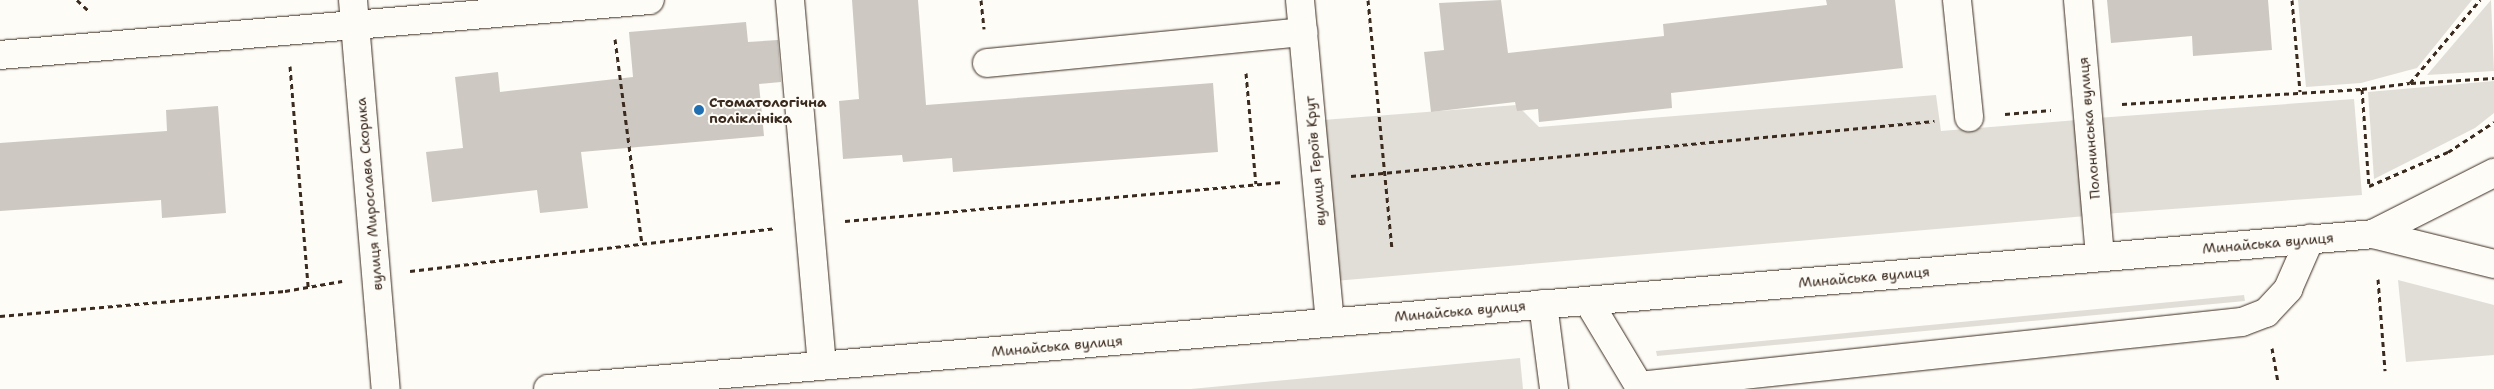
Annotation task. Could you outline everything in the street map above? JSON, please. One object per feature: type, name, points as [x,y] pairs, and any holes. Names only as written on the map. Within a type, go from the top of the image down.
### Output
[{"type":"main road","points":[[0,55],[354,12],[650,0]]},
{"type":"main road","points":[[790,0],[822,366]]},
{"type":"main road","name":"вулиця Героїв Крут","points":[[1300,0],[1330,322]]},
{"type":"main road","points":[[1957,0],[1969,117]]},
{"type":"main road","name":"Полонинська вулиця","points":[[2078,0],[2100,257]]},
{"type":"main road","name":"вулиця Мирослава Скорика","points":[[354,12],[386,389]]},
{"type":"main road","points":[[987,63],[1243,36],[1303,32]]},
{"type":"main road","name":"Минайська вулиця","points":[[2373,234],[2494,173]]},
{"type":"main road","name":"Минайська вулиця","points":[[548,389],[704,382],[822,366],[2373,234],[2494,264]]},
{"type":"main road","points":[[1588,301],[1639,386],[2242,322],[2266,313],[2288,289],[2310,239]]},
{"type":"main road","points":[[1543,304],[1554,389]]},
{"type":"path","points":[[1368,0],[1392,248]]},
{"type":"path","points":[[2292,0],[2300,92]]},
{"type":"path","points":[[2410,83],[2476,2],[2480,0]]},
{"type":"path","points":[[610,3],[642,244]]},
{"type":"path","points":[[1243,36],[1256,184]]},
{"type":"path","points":[[280,64],[290,63],[308,287]]},
{"type":"path","points":[[0,316],[308,287],[376,275],[810,224],[1384,174],[2087,106],[2362,89],[2410,83],[2494,78]]},
{"type":"path","points":[[2362,89],[2369,186],[2440,155],[2494,122]]},
{"type":"path","points":[[2378,279],[2384,371]]},
{"type":"shaded area","points":[[2298,0],[2472,0],[2417,68],[2361,83],[2306,87]]},
{"type":"shaded area","points":[[2491,0],[2494,71],[2427,75]]},
{"type":"shaded area","points":[[2494,81],[2494,113],[2475,128],[2374,179],[2368,92]]},
{"type":"shaded area","points":[[1936,95],[1941,131],[2077,120],[2086,216],[1323,282],[1310,121],[1517,105],[1539,127]]},
{"type":"shaded area","points":[[2354,99],[2362,195],[2104,214],[2097,118]]},
{"type":"shaded area","points":[[2398,280],[2494,305],[2494,355],[2406,362]]},
{"type":"shaded area","points":[[2244,295],[2245,301],[1657,356],[1656,351]]},
{"type":"shaded area","points":[[1520,358],[1523,389],[1191,389]]},
{"type":"building","points":[[852,0],[918,0],[926,105],[1213,83],[1218,152],[953,172],[952,158],[903,162],[902,155],[843,159],[839,101],[859,99]]},
{"type":"building","points":[[1501,0],[1508,53],[1664,36],[1663,24],[1827,5],[1826,0],[1895,0],[1903,68],[1671,93],[1672,108],[1539,122],[1538,109],[1517,111],[1515,102],[1431,112],[1424,52],[1444,50],[1439,3]]},
{"type":"building","points":[[2107,0],[2268,0],[2272,50],[2193,56],[2192,36],[2111,43]]},
{"type":"building","points":[[746,22],[748,42],[778,40],[781,82],[759,84],[764,136],[581,152],[588,208],[540,213],[537,190],[432,202],[426,152],[463,148],[455,77],[498,72],[500,92],[633,77],[629,32]]},
{"type":"building","points":[[218,106],[226,213],[162,218],[161,200],[0,211],[0,143],[167,131],[166,110]]},
{"type":"place","name":"Стоматологічна поліклініка","points":[[699,110]]}]
